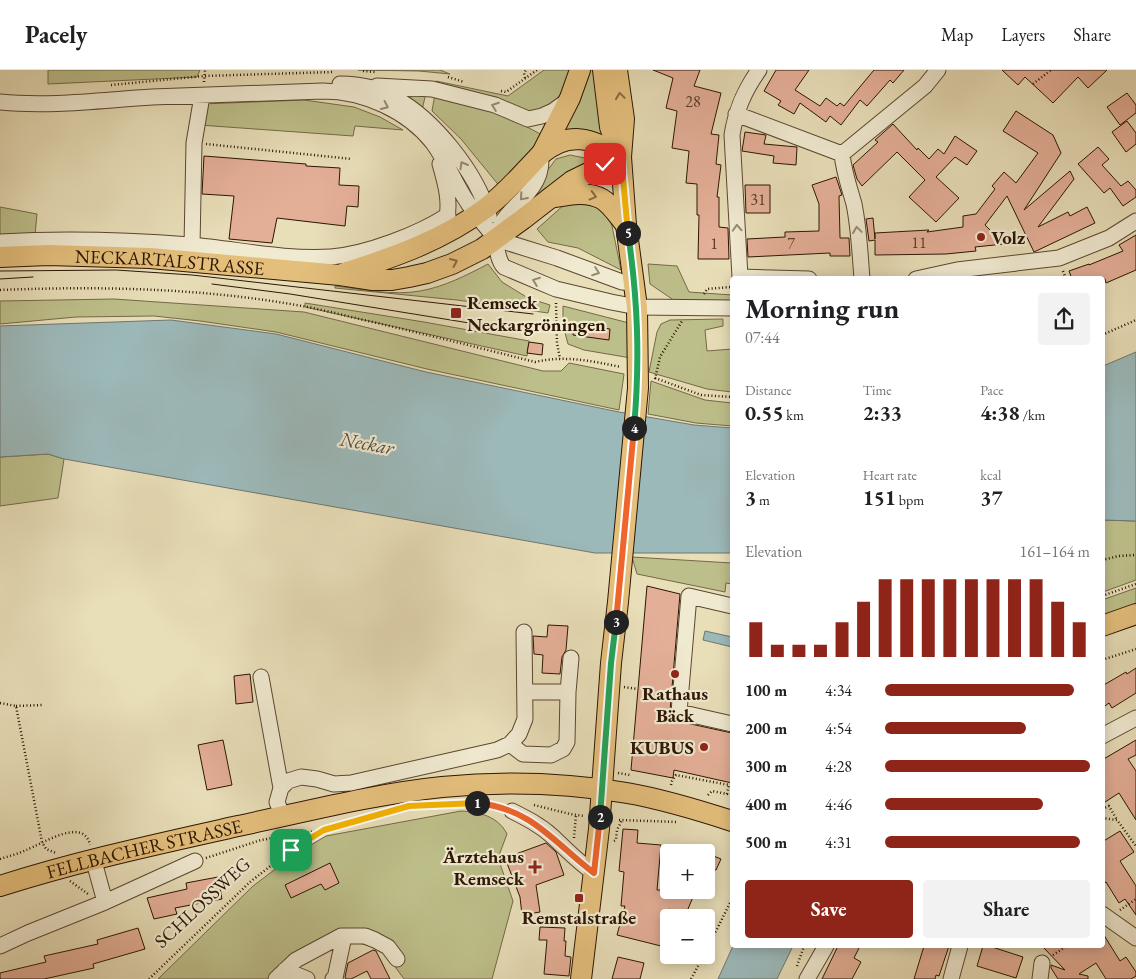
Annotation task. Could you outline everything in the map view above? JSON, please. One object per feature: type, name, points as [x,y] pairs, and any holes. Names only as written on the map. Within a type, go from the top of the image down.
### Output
[{"type":"main road","points":[[580,70],[556,138],[593,142],[606,147],[621,157]]},
{"type":"main road","points":[[603,70],[610,127],[621,157]]},
{"type":"main road","points":[[581,979],[603,790],[611,663],[621,575],[648,381],[626,225],[621,157],[624,118],[617,70]]},
{"type":"main road","name":"NECKARTALSTRASSE","points":[[340,275],[403,253],[442,236],[482,211],[556,138]]},
{"type":"main road","name":"NECKARTALSTRASSE","points":[[0,257],[48,255],[150,258],[340,275],[373,280],[392,280],[428,273],[452,264],[482,249],[572,181],[621,157]]},
{"type":"main road","points":[[548,198],[588,194],[601,198],[626,225]]},
{"type":"main road","points":[[1105,625],[1136,614]]},
{"type":"main road","name":"FELLBACHER STRASSE","points":[[0,886],[93,858],[388,795],[442,787],[553,784],[603,790],[662,801],[730,820]]},
{"type":"street","points":[[736,276],[732,135],[736,114],[750,83],[759,70]]},
{"type":"street","points":[[842,154],[925,86],[938,70]]},
{"type":"street","points":[[323,91],[331,86],[341,84],[432,89],[495,105],[528,119],[556,138]]},
{"type":"street","points":[[360,86],[381,91],[396,98],[426,121],[457,154],[496,239],[499,262],[504,267],[556,289],[637,307],[730,308]]},
{"type":"street","points":[[0,102],[17,104],[96,102],[323,91],[336,91],[364,97],[411,121],[433,143],[467,202],[482,211]]},
{"type":"street","points":[[192,246],[194,143],[202,96]]},
{"type":"street","points":[[528,119],[553,111],[570,98]]},
{"type":"street","points":[[736,114],[842,154]]},
{"type":"street","points":[[433,143],[447,190],[448,215],[442,236]]},
{"type":"street","points":[[496,239],[501,222],[536,183],[541,171],[541,154]]},
{"type":"street","points":[[842,154],[844,174],[854,205],[862,276]]},
{"type":"street","points":[[0,242],[117,240],[304,257],[332,257],[358,252],[400,238],[427,228],[448,215]]},
{"type":"street","points":[[930,276],[957,270],[1059,258],[1109,238],[1136,221]]},
{"type":"street","points":[[496,239],[557,258],[622,282],[635,283]]},
{"type":"street","points":[[694,597],[695,590],[730,598]]},
{"type":"street","points":[[730,606],[689,596],[679,712],[730,724]]},
{"type":"street","points":[[281,788],[288,781],[300,776],[334,784],[351,783],[497,750],[510,744],[519,734],[525,719],[524,632]]},
{"type":"street","points":[[510,744],[523,754],[551,755],[563,748],[567,742],[571,658]]},
{"type":"street","points":[[261,677],[281,788],[277,802],[283,817]]},
{"type":"street","points":[[525,692],[568,692]]},
{"type":"street","points":[[1105,734],[1136,718]]},
{"type":"street","points":[[512,811],[536,824],[575,859],[594,873]]},
{"type":"street","points":[[93,858],[105,902]]},
{"type":"street","name":"FELLBACHER STRASSE","points":[[0,946],[195,862]]},
{"type":"street","points":[[1106,916],[1136,938]]},
{"type":"street","points":[[333,979],[335,978],[343,941],[341,936]]},
{"type":"street","points":[[281,974],[296,960],[341,936],[365,936],[375,940],[388,947],[397,960]]},
{"type":"street","points":[[801,976],[824,948]]},
{"type":"street","points":[[951,979],[959,948]]},
{"type":"street","points":[[1040,979],[1042,963]]},
{"type":"street","points":[[281,974],[307,979]]},
{"type":"path","points":[[525,78],[524,73],[526,70]]},
{"type":"path","points":[[496,91],[506,92],[537,70]]},
{"type":"path","points":[[1033,84],[1051,70]]},
{"type":"path","points":[[356,71],[382,72]]},
{"type":"path","points":[[107,85],[204,76],[337,72]]},
{"type":"path","points":[[440,76],[472,84]]},
{"type":"path","points":[[194,143],[352,159]]},
{"type":"path","points":[[703,295],[707,289],[730,283]]},
{"type":"path","points":[[0,290],[131,288],[223,295],[303,306],[535,362],[579,359],[628,369]]},
{"type":"path","points":[[684,318],[648,381],[701,395],[730,397]]},
{"type":"path","points":[[1105,334],[1136,320]]},
{"type":"path","points":[[527,323],[557,326],[560,359]]},
{"type":"path","points":[[1105,559],[1119,556],[1136,556]]},
{"type":"path","points":[[1105,595],[1136,584]]},
{"type":"path","points":[[1105,659],[1136,649]]},
{"type":"path","points":[[623,696],[624,686],[637,689]]},
{"type":"path","points":[[0,703],[16,706],[43,706]]},
{"type":"path","points":[[16,706],[42,842]]},
{"type":"path","points":[[614,772],[633,776]]},
{"type":"path","points":[[671,785],[676,775],[729,786],[727,794],[712,791],[707,796],[715,798]]},
{"type":"path","points":[[439,805],[479,803],[512,811],[523,802],[584,816]]},
{"type":"path","points":[[1105,808],[1109,806],[1136,846]]},
{"type":"path","name":"SCHLOSSWEG","points":[[149,979],[250,882],[291,850],[324,830],[390,811]]},
{"type":"path","points":[[574,834],[576,815]]},
{"type":"path","points":[[1105,818],[1117,820]]},
{"type":"path","points":[[616,840],[620,820],[675,822]]},
{"type":"path","points":[[195,862],[261,840],[324,830]]},
{"type":"path","points":[[0,859],[64,834],[76,832],[84,833],[89,838],[93,858]]},
{"type":"path","points":[[1106,916],[1136,899]]},
{"type":"path","points":[[715,935],[730,905]]},
{"type":"path","points":[[801,976],[804,948]]},
{"type":"path","points":[[691,979],[699,964]]},
{"type":"green space","points":[[48,70],[200,70],[197,77],[48,84]]},
{"type":"green space","points":[[358,70],[440,70],[450,74],[419,71]]},
{"type":"green space","points":[[544,70],[572,70],[559,101],[529,117],[434,87],[436,81],[508,96]]},
{"type":"green space","points":[[588,70],[598,70],[604,138],[561,133]]},
{"type":"green space","points":[[412,93],[426,93],[422,110],[410,102]]},
{"type":"green space","points":[[435,94],[491,111],[544,136],[501,188],[461,139],[432,111]]},
{"type":"green space","points":[[304,100],[354,107],[380,117],[403,130],[355,126],[353,136],[199,125],[202,104]]},
{"type":"green space","points":[[570,155],[595,160],[522,212],[556,159]]},
{"type":"green space","points":[[589,200],[604,212],[611,221],[621,270],[578,248],[548,242],[537,229],[566,203]]},
{"type":"green space","points":[[0,207],[37,214],[35,235],[0,236]]},
{"type":"green space","points":[[488,264],[502,282],[528,298],[550,305],[548,313],[457,300],[335,288],[335,286],[399,293],[420,291],[447,284]]},
{"type":"green space","points":[[648,264],[677,266],[689,292],[730,295],[730,302],[675,301],[650,284]]},
{"type":"green space","points":[[114,299],[304,312],[543,371],[561,371],[569,363],[624,374],[619,410],[427,369],[276,332],[200,321],[154,316],[76,317],[0,324],[0,301]]},
{"type":"green space","points":[[305,303],[529,341],[527,356],[305,307]]},
{"type":"green space","points":[[563,306],[629,323],[631,358],[584,350],[568,344],[563,325]]},
{"type":"green space","points":[[723,319],[723,326],[705,330],[707,351],[730,349],[730,392],[707,389],[649,372],[657,332],[661,324],[670,320]]},
{"type":"green space","points":[[651,381],[705,400],[730,403],[730,426],[696,423],[648,414]]},
{"type":"green space","points":[[48,454],[64,459],[58,498],[0,506],[0,457]]},
{"type":"green space","points":[[1105,520],[1136,521],[1136,580],[1105,591]]},
{"type":"green space","points":[[632,557],[730,563],[730,584],[726,583],[725,592],[637,574]]},
{"type":"green space","points":[[1136,588],[1136,606],[1105,616],[1105,599]]},
{"type":"green space","points":[[461,811],[475,812],[493,819],[499,823],[507,834],[498,858],[513,901],[492,979],[404,979],[382,949],[347,940],[325,949],[280,979],[158,979],[253,886],[294,855],[326,836]]},
{"type":"water","name":"Neckar","points":[[171,320],[276,334],[426,372],[619,412],[694,425],[730,428],[730,553],[595,553],[64,459],[48,454],[0,457],[0,326]]},
{"type":"water","points":[[1136,352],[1136,521],[1105,520],[1105,365]]},
{"type":"water","points":[[705,631],[730,637],[730,647],[703,640]]},
{"type":"water","points":[[732,948],[792,948],[777,979],[718,979]]},
{"type":"building","points":[[653,70],[700,70],[694,86],[721,93],[711,134],[719,135],[716,164],[721,165],[717,197],[719,197],[719,227],[728,228],[729,259],[698,259],[699,215],[697,215],[697,184],[686,183],[689,151],[672,148],[677,111],[666,108],[673,78]]},
{"type":"building","points":[[776,70],[809,70],[795,90],[820,106],[826,98],[837,106],[840,103],[844,106],[874,70],[904,70],[893,83],[890,80],[867,106],[860,100],[841,125],[830,116],[826,122],[800,103],[794,114],[778,105],[781,101],[764,91]]},
{"type":"building","points":[[1002,70],[1107,70],[1088,88],[1078,77],[1053,103],[1025,77],[1018,85]]},
{"type":"building","points":[[1127,93],[1136,105],[1136,113],[1120,125],[1107,107]]},
{"type":"building","points":[[1016,111],[1053,135],[1061,153],[1024,210],[1070,171],[1074,179],[1038,227],[1068,212],[1070,216],[1087,207],[1095,223],[1034,252],[1007,196],[985,225],[1004,244],[975,247],[976,251],[946,254],[875,255],[875,240],[869,241],[866,219],[873,218],[875,239],[875,233],[929,230],[927,232],[963,227],[963,216],[976,214],[995,189],[992,186],[1004,172],[1016,183],[1038,153],[1003,131]]},
{"type":"building","points":[[1127,121],[1136,133],[1136,144],[1126,152],[1112,132]]},
{"type":"building","points":[[893,124],[917,150],[918,148],[929,159],[938,149],[944,154],[955,136],[977,151],[967,165],[955,157],[936,177],[959,198],[936,222],[909,197],[925,180],[897,152],[862,186],[857,179],[853,165],[878,142],[875,140]]},
{"type":"building","points":[[745,132],[766,135],[764,144],[797,147],[796,165],[773,163],[774,156],[742,151]]},
{"type":"building","points":[[1098,147],[1109,159],[1102,165],[1121,186],[1128,181],[1136,190],[1136,197],[1123,206],[1110,188],[1104,193],[1078,164]]},
{"type":"building","points":[[204,156],[340,168],[339,185],[359,186],[358,207],[347,206],[345,226],[277,218],[272,243],[229,239],[234,196],[202,194]]},
{"type":"building","points":[[836,177],[842,195],[839,196],[840,238],[849,238],[850,256],[830,256],[830,253],[748,257],[747,239],[785,237],[785,232],[819,231],[819,204],[812,185]]},
{"type":"building","points":[[745,185],[770,185],[770,213],[746,213]]},
{"type":"building","points":[[1136,235],[1136,270],[1106,283],[1105,276],[1071,276],[1069,271],[1123,251],[1119,245]]},
{"type":"building","points":[[574,324],[610,329],[609,340],[573,335]]},
{"type":"building","points":[[529,342],[543,344],[542,355],[527,353]]},
{"type":"building","points":[[647,586],[680,594],[671,716],[677,721],[730,733],[730,783],[674,770],[673,778],[631,770]]},
{"type":"building","points":[[548,625],[568,626],[566,650],[562,657],[560,674],[542,673],[543,655],[534,654],[533,636],[547,637]]},
{"type":"building","points":[[1136,668],[1136,693],[1112,708],[1109,703],[1105,706],[1105,684],[1126,672],[1127,674]]},
{"type":"building","points":[[250,674],[253,702],[236,704],[234,676]]},
{"type":"building","points":[[223,740],[232,785],[207,790],[198,745]]},
{"type":"building","points":[[1136,740],[1136,755],[1128,759],[1136,771],[1136,820],[1119,793],[1105,802],[1105,758]]},
{"type":"building","points":[[623,829],[638,830],[637,843],[660,845],[657,890],[660,890],[660,899],[692,899],[688,909],[660,909],[660,946],[617,935],[625,906],[621,906],[624,872],[619,871]]},
{"type":"building","points":[[1120,831],[1134,852],[1120,861],[1136,886],[1136,915],[1125,899],[1119,903],[1105,883],[1105,840]]},
{"type":"building","name":"Ärztehaus Remseck","points":[[546,843],[556,852],[564,875],[536,885],[540,912],[522,915],[520,897],[505,858]]},
{"type":"building","points":[[715,857],[721,859],[715,870]]},
{"type":"building","points":[[330,863],[339,883],[325,890],[321,884],[291,898],[285,885]]},
{"type":"building","points":[[218,877],[222,899],[175,908],[177,914],[154,919],[147,898],[187,889],[186,883]]},
{"type":"building","points":[[540,927],[565,928],[565,956],[571,957],[569,976],[544,974],[547,940],[539,940]]},
{"type":"building","points":[[138,928],[145,949],[93,964],[94,968],[44,979],[0,979],[0,973],[46,962],[44,956],[98,944],[97,940]]},
{"type":"building","points":[[1105,937],[1120,961],[1126,957],[1136,972],[1136,976],[1131,979],[1106,979],[1096,963],[1079,974],[1088,976],[1088,979],[1058,979],[1051,965],[1065,970],[1044,948],[1105,948]]},
{"type":"building","points":[[837,948],[859,948],[854,958],[861,962],[852,979],[822,979]]},
{"type":"building","points":[[923,948],[948,948],[939,976],[936,975],[935,979],[914,979]]},
{"type":"building","points":[[982,948],[995,948],[1023,957],[1016,978],[977,966]]},
{"type":"building","points":[[373,950],[376,951],[390,979],[371,979],[367,971],[351,979],[346,979],[348,963]]},
{"type":"building","points":[[618,957],[644,963],[640,979],[612,979]]},
{"type":"tram line","points":[[0,271],[116,270],[192,275],[533,314]]},
{"type":"tram line","points":[[0,279],[33,277]]},
{"type":"tram line","points":[[212,284],[290,294],[531,333]]},
{"type":"place","name":"Volz","points":[[981,237]]},
{"type":"place","name":"Remseck Neckargröningen","points":[[456,313]]},
{"type":"place","name":"Rathaus Bäck","points":[[675,674]]},
{"type":"place","name":"KUBUS","points":[[704,747]]},
{"type":"place","name":"Ärztehaus Remseck","points":[[535,867]]},
{"type":"place","name":"Remstalstraße","points":[[579,898]]},
{"type":"route","points":[[291,850],[324,830],[409,806],[479,803],[512,811],[536,824],[575,859],[594,873],[605,760],[611,663],[638,388],[637,307],[626,225],[621,157],[605,164]]}]
